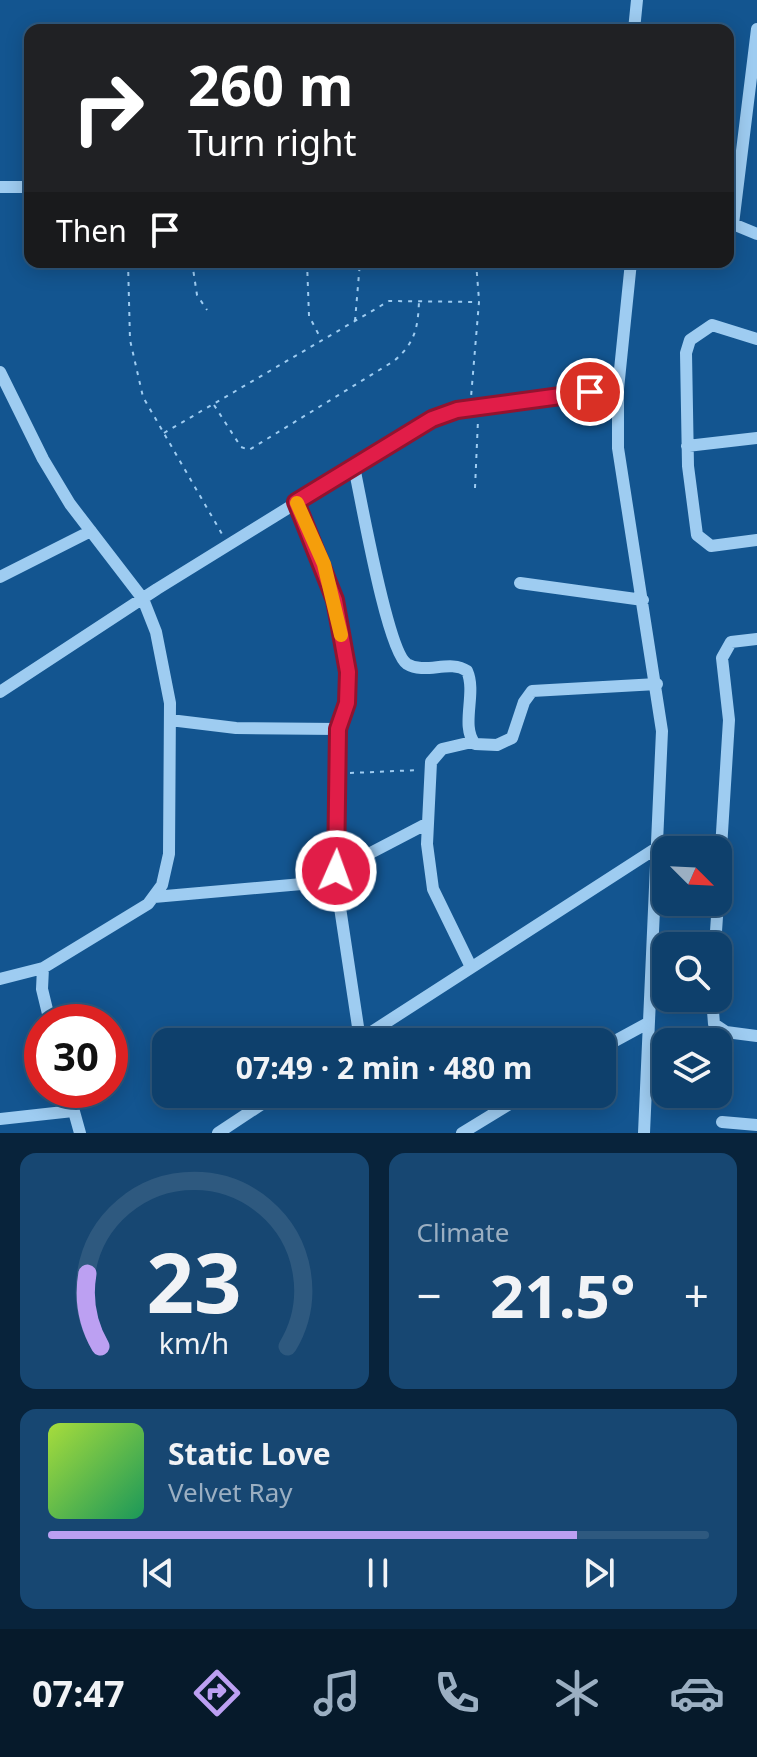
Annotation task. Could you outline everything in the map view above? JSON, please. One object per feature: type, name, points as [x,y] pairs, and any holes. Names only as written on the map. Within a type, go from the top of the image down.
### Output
[{"type":"street","points":[[635,24],[637,0]]},
{"type":"street","points":[[734,199],[755,72],[757,29]]},
{"type":"street","points":[[0,187],[24,187]]},
{"type":"street","points":[[734,225],[757,234]]},
{"type":"street","points":[[630,268],[618,389],[620,468],[657,684],[662,731],[656,836]]},
{"type":"street","points":[[757,339],[718,325],[707,327],[690,340],[686,353],[687,446],[695,521],[701,541],[717,547],[757,540]]},
{"type":"street","points":[[0,372],[43,459],[91,531],[143,599],[156,632],[170,720],[169,854],[162,885],[154,897],[43,968],[0,979]]},
{"type":"street","points":[[0,692],[228,544],[432,419],[474,408],[618,389]]},
{"type":"street","points":[[687,446],[757,438]]},
{"type":"street","points":[[354,467],[378,580],[401,657],[413,667],[458,666],[467,671],[471,684],[472,742]]},
{"type":"street","points":[[296,502],[335,600],[349,692],[338,729],[336,876],[356,1028]]},
{"type":"street","points":[[0,577],[91,531]]},
{"type":"street","points":[[520,583],[643,600]]},
{"type":"street","points":[[722,836],[729,720],[722,658],[731,642],[757,639]]},
{"type":"street","points":[[471,967],[433,889],[428,864],[429,769],[442,749],[472,742],[478,746],[497,745],[512,738],[524,702],[532,691],[657,684]]},
{"type":"street","points":[[170,720],[236,728],[338,729]]},
{"type":"street","points":[[154,897],[336,876],[428,823]]},
{"type":"street","points":[[378,1028],[652,851]]},
{"type":"street","points":[[644,1133],[652,916]]},
{"type":"street","points":[[43,968],[42,989],[46,1004]]},
{"type":"street","points":[[713,1012],[714,1024],[726,1032],[757,1036]]},
{"type":"street","points":[[616,1040],[648,1023]]},
{"type":"street","points":[[72,1108],[80,1133]]},
{"type":"street","points":[[218,1133],[256,1108]]},
{"type":"street","points":[[462,1133],[503,1108]]},
{"type":"street","points":[[0,1119],[73,1111]]},
{"type":"street","points":[[722,1122],[757,1125]]},
{"type":"path","points":[[128,268],[130,340],[135,373],[143,397],[228,544]]},
{"type":"path","points":[[193,268],[197,295],[207,310]]},
{"type":"path","points":[[307,268],[309,316],[322,340]]},
{"type":"path","points":[[355,321],[359,268]]},
{"type":"path","points":[[475,488],[474,408],[480,281],[477,268]]},
{"type":"path","points":[[213,404],[241,447],[249,450],[402,355],[415,338],[419,300]]},
{"type":"path","points":[[164,433],[389,301],[479,302]]},
{"type":"path","points":[[339,774],[429,769]]},
{"type":"slow traffic","points":[[297,503],[324,564],[341,635]]},
{"type":"route","points":[[336,871],[338,729],[349,692],[348,672],[335,600],[324,564],[296,502],[432,419],[457,410],[590,392]]}]
